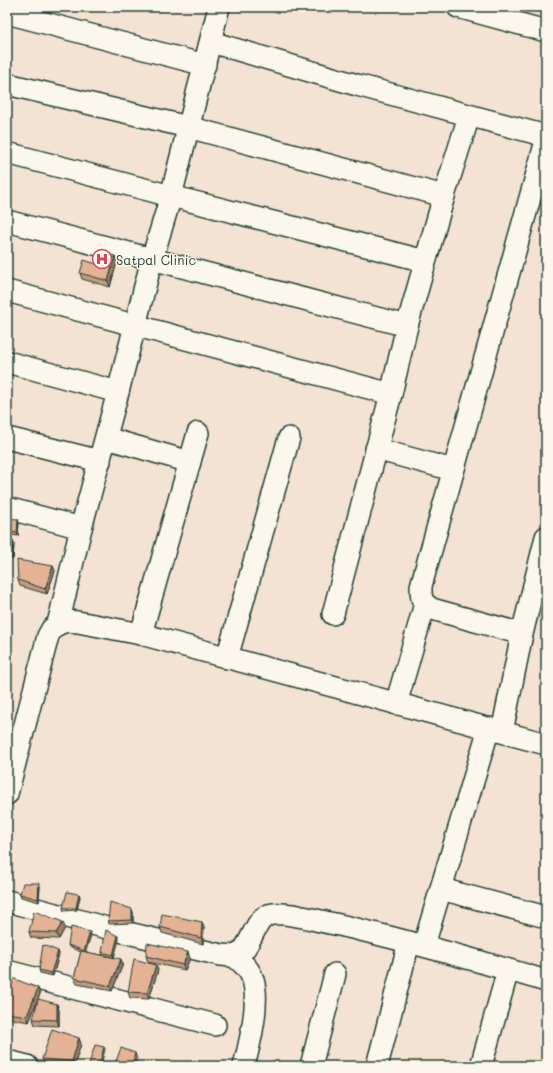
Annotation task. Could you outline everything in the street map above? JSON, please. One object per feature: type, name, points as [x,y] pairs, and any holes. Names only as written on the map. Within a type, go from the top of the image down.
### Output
[{"type":"street","points":[[58,624],[81,528],[136,326],[152,259],[171,196],[219,7]]},
{"type":"street","points":[[458,7],[546,31]]},
{"type":"street","points":[[7,13],[205,65]]},
{"type":"street","points":[[210,42],[358,85],[546,136]]},
{"type":"street","points":[[7,84],[188,127],[444,196]]},
{"type":"street","points":[[333,614],[391,394],[407,326],[444,196],[469,116]]},
{"type":"street","points":[[522,634],[432,608],[425,604],[421,598],[421,586],[546,141]]},
{"type":"street","points":[[7,153],[425,261]]},
{"type":"street","points":[[7,221],[407,326]]},
{"type":"street","points":[[7,291],[391,394]]},
{"type":"street","points":[[7,362],[118,392]]},
{"type":"street","points":[[141,634],[198,433]]},
{"type":"street","points":[[7,438],[100,461]]},
{"type":"street","points":[[106,438],[190,462]]},
{"type":"street","points":[[227,658],[289,438]]},
{"type":"street","points":[[376,449],[453,470]]},
{"type":"street","points":[[7,508],[81,528]]},
{"type":"street","points":[[376,1066],[416,943],[441,889],[495,730],[545,545]]},
{"type":"street","points":[[396,704],[425,604]]},
{"type":"street","points":[[7,794],[48,636],[52,629],[58,624],[67,621],[141,634],[546,744]]},
{"type":"street","points":[[441,889],[546,917]]},
{"type":"street","points":[[7,901],[221,955],[234,956],[244,950],[261,920],[270,914],[283,913],[416,943],[546,981]]},
{"type":"street","points":[[234,956],[247,967],[253,979],[256,993],[253,1020],[244,1066]]},
{"type":"street","points":[[480,1066],[508,970]]},
{"type":"street","points":[[7,971],[215,1025]]},
{"type":"street","points":[[311,1066],[335,974]]},
{"type":"street","points":[[7,1061],[27,1066]]},
{"type":"building","points":[[103,253],[115,256],[108,281],[80,273],[84,260],[100,265]]},
{"type":"building","points":[[7,518],[18,519],[17,533],[7,531]]},
{"type":"building","points":[[7,540],[13,541],[12,557],[7,556]]},
{"type":"building","points":[[17,560],[53,566],[45,589],[18,580]]},
{"type":"building","points":[[23,883],[39,883],[38,899],[20,894]]},
{"type":"building","points":[[67,892],[79,894],[76,908],[63,908]]},
{"type":"building","points":[[110,902],[132,909],[132,920],[108,921]]},
{"type":"building","points":[[34,911],[63,922],[56,933],[29,932]]},
{"type":"building","points":[[162,914],[202,922],[201,938],[160,927]]},
{"type":"building","points":[[71,927],[90,932],[84,951],[68,945]]},
{"type":"building","points":[[106,930],[118,936],[113,955],[102,952]]},
{"type":"building","points":[[147,943],[188,952],[183,965],[146,956]]},
{"type":"building","points":[[43,945],[58,951],[51,973],[39,970]]},
{"type":"building","points":[[81,951],[121,959],[110,986],[74,978]]},
{"type":"building","points":[[134,959],[156,965],[147,993],[128,992]]},
{"type":"building","points":[[12,978],[38,988],[27,1016],[7,1013],[7,999]]},
{"type":"building","points":[[38,999],[57,1004],[57,1020],[33,1019]]},
{"type":"building","points":[[52,1029],[79,1038],[72,1061],[42,1059]]},
{"type":"building","points":[[95,1045],[104,1047],[99,1066],[89,1064]]},
{"type":"building","points":[[121,1048],[135,1053],[132,1066],[114,1066]]},
{"type":"place","name":"Satpal Clinic","points":[[102,259]]}]
